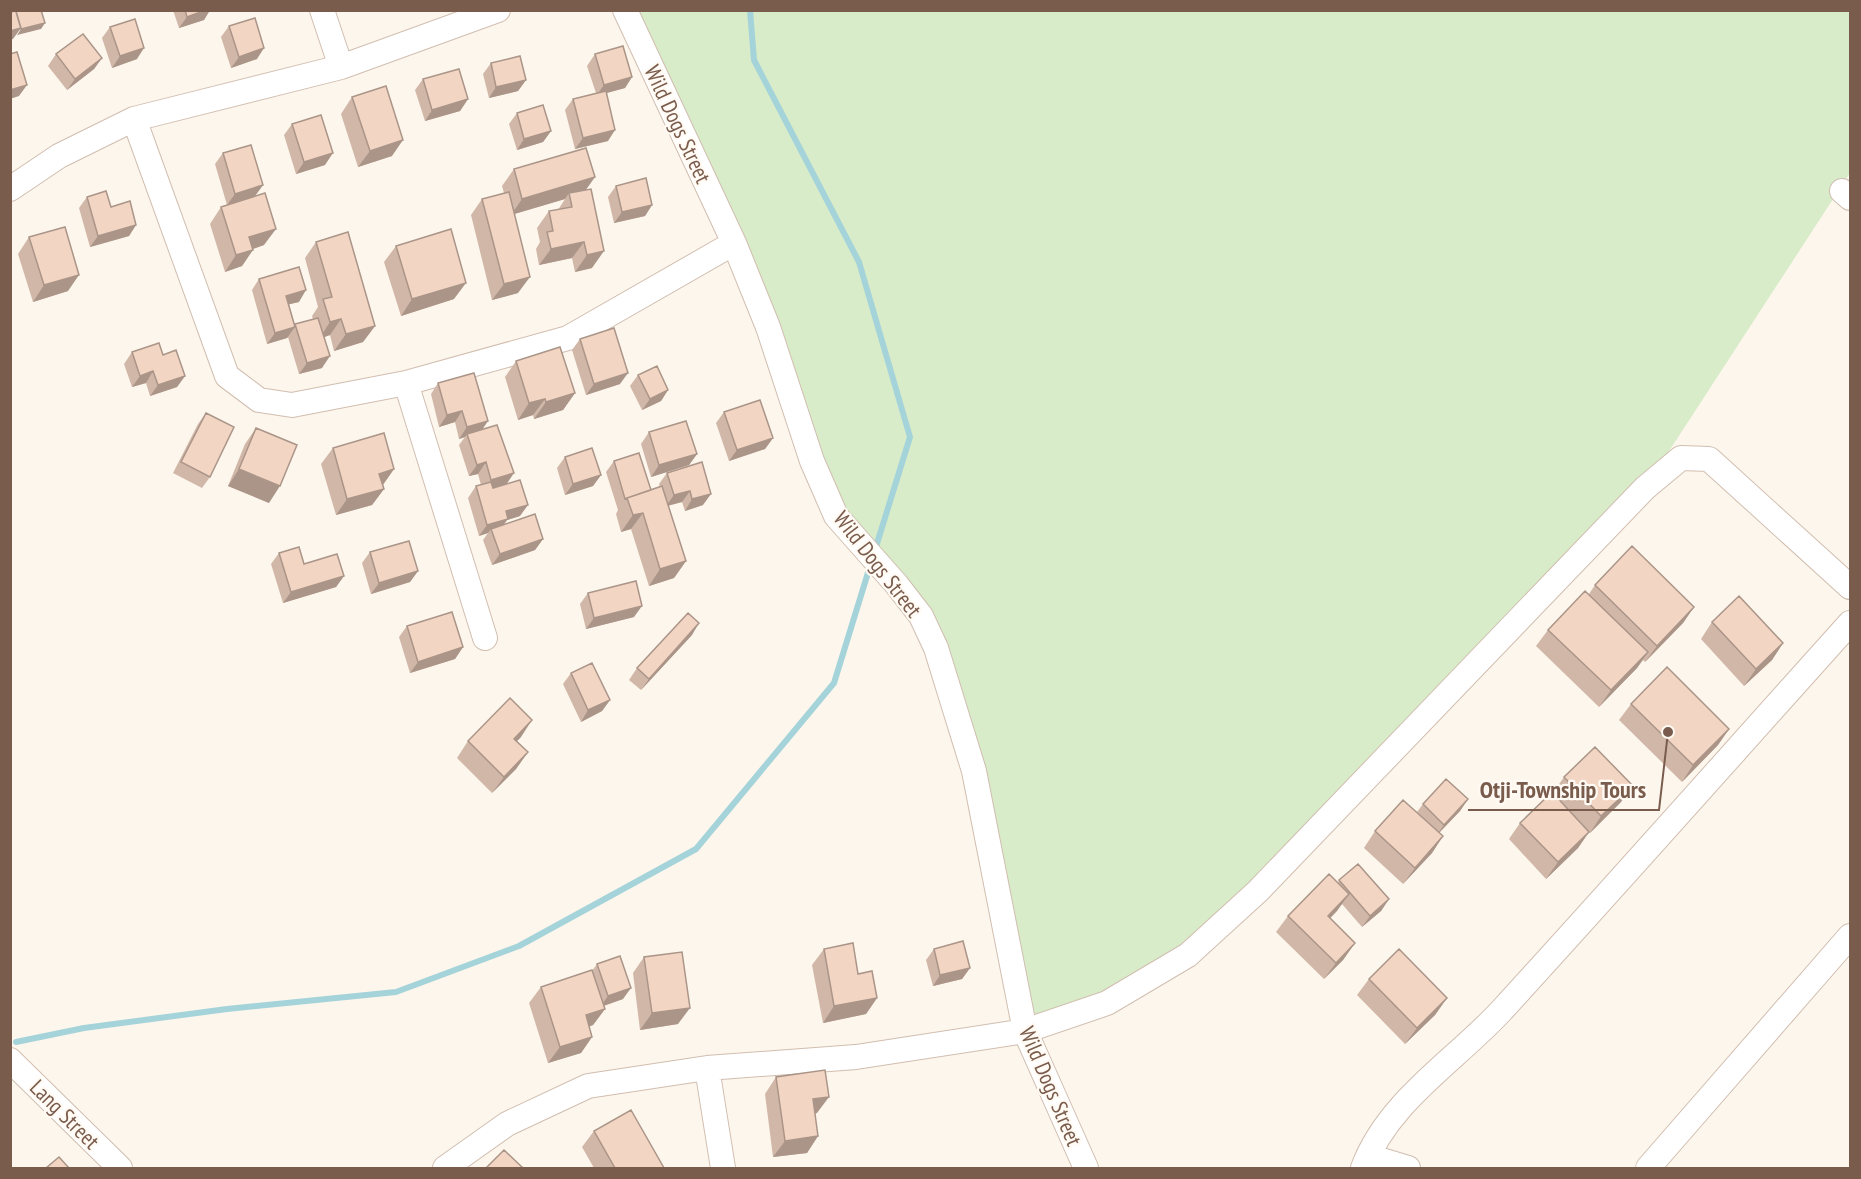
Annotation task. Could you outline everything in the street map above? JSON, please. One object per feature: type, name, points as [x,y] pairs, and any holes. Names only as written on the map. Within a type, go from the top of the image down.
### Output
[{"type":"street","points":[[322,10],[341,67]]},
{"type":"street","points":[[10,189],[59,156],[134,119],[341,67],[498,10]]},
{"type":"street","name":"Wild Dogs Street","points":[[625,10],[734,243],[768,327],[812,461],[836,516],[921,616],[936,648],[974,771],[1025,1030],[1086,1168]]},
{"type":"street","points":[[134,119],[227,376],[259,400],[292,405],[406,383],[568,338],[734,243]]},
{"type":"street","points":[[406,383],[485,638]]},
{"type":"street","points":[[445,1168],[507,1124],[588,1086],[707,1068],[856,1057],[1025,1030],[1107,1004],[1188,955],[1258,891],[1645,488],[1681,458],[1709,459],[1851,587]]},
{"type":"street","points":[[1408,1168],[1365,1162],[1403,1105],[1500,1012],[1851,622]]},
{"type":"street","points":[[1648,1168],[1851,936]]},
{"type":"street","name":"Lang Street","points":[[10,1060],[120,1168]]},
{"type":"street","points":[[707,1068],[723,1168]]},
{"type":"green space","points":[[625,11],[1850,11],[1850,173],[1645,488],[1188,955],[1025,1031],[936,648],[836,516]]},
{"type":"building","points":[[41,10],[45,23],[21,29],[16,12]]},
{"type":"building","points":[[185,10],[206,10],[187,17]]},
{"type":"building","points":[[16,11],[21,28],[10,31],[10,12]]},
{"type":"building","points":[[255,18],[264,48],[239,57],[229,26]]},
{"type":"building","points":[[135,19],[144,48],[120,56],[110,27]]},
{"type":"building","points":[[83,34],[102,58],[75,79],[56,54]]},
{"type":"building","points":[[623,46],[632,77],[604,85],[595,54]]},
{"type":"building","points":[[17,52],[27,85],[10,90],[10,54]]},
{"type":"building","points":[[520,56],[526,80],[496,87],[491,63]]},
{"type":"building","points":[[459,69],[468,99],[432,110],[423,79]]},
{"type":"building","points":[[386,86],[403,140],[370,151],[352,97]]},
{"type":"building","points":[[606,91],[615,130],[583,138],[573,99]]},
{"type":"building","points":[[543,105],[551,131],[524,139],[517,113]]},
{"type":"building","points":[[321,115],[333,153],[304,162],[292,124]]},
{"type":"building","points":[[251,145],[263,185],[235,194],[223,153]]},
{"type":"building","points":[[586,148],[595,177],[522,199],[514,169]]},
{"type":"building","points":[[646,178],[652,205],[622,212],[616,186]]},
{"type":"building","points":[[591,189],[604,251],[587,255],[584,242],[551,249],[547,232],[553,231],[549,211],[572,207],[569,193]]},
{"type":"building","points":[[106,191],[111,207],[130,201],[136,225],[98,236],[87,197]]},
{"type":"building","points":[[509,192],[530,277],[504,284],[482,199]]},
{"type":"building","points":[[265,193],[276,229],[249,237],[253,250],[236,255],[221,207]]},
{"type":"building","points":[[65,227],[79,275],[44,285],[29,237]]},
{"type":"building","points":[[451,229],[466,283],[412,299],[396,246]]},
{"type":"building","points":[[348,232],[375,326],[346,334],[341,319],[330,322],[323,299],[332,297],[316,242]]},
{"type":"building","points":[[299,267],[306,290],[286,296],[295,327],[275,333],[259,279]]},
{"type":"building","points":[[318,318],[330,356],[307,363],[295,324]]},
{"type":"building","points":[[614,328],[628,373],[594,384],[580,339]]},
{"type":"building","points":[[159,343],[163,355],[176,350],[185,376],[158,385],[153,371],[140,376],[132,352]]},
{"type":"building","points":[[560,347],[575,393],[546,402],[545,399],[529,403],[516,361]]},
{"type":"building","points":[[657,366],[668,390],[650,399],[638,375]]},
{"type":"building","points":[[474,373],[488,421],[467,427],[462,411],[447,415],[438,383]]},
{"type":"building","points":[[760,400],[773,438],[737,450],[724,412]]},
{"type":"building","points":[[206,413],[234,427],[210,477],[181,462]]},
{"type":"building","points":[[686,421],[697,454],[659,465],[649,432]]},
{"type":"building","points":[[497,425],[514,473],[491,480],[486,462],[477,465],[467,434]]},
{"type":"building","points":[[256,428],[297,445],[280,486],[239,469]]},
{"type":"building","points":[[384,433],[394,469],[379,474],[384,489],[347,499],[333,448]]},
{"type":"building","points":[[592,448],[601,475],[573,484],[565,457]]},
{"type":"building","points":[[639,453],[651,490],[625,499],[614,461]]},
{"type":"building","points":[[702,462],[711,494],[692,499],[690,491],[674,495],[667,473]]},
{"type":"building","points":[[520,480],[528,505],[506,511],[508,519],[487,525],[476,486],[491,482],[493,488]]},
{"type":"building","points":[[662,486],[686,561],[660,569],[643,513],[633,515],[627,498]]},
{"type":"building","points":[[535,514],[543,539],[500,554],[491,529]]},
{"type":"building","points":[[409,541],[418,571],[379,583],[370,552]]},
{"type":"building","points":[[1632,546],[1694,607],[1657,646],[1595,585]]},
{"type":"building","points":[[299,547],[304,564],[337,554],[344,576],[291,592],[279,553]]},
{"type":"building","points":[[636,581],[642,606],[594,618],[588,593]]},
{"type":"building","points":[[1585,591],[1648,652],[1611,690],[1548,630]]},
{"type":"building","points":[[1739,596],[1783,643],[1756,669],[1712,622]]},
{"type":"building","points":[[452,612],[463,647],[418,662],[407,626]]},
{"type":"building","points":[[688,613],[699,623],[649,679],[637,668]]},
{"type":"building","points":[[592,663],[610,700],[588,710],[571,673]]},
{"type":"building","points":[[1667,667],[1729,729],[1693,765],[1631,704]]},
{"type":"building","points":[[510,698],[532,720],[514,739],[528,752],[504,777],[468,741]]},
{"type":"building","points":[[1595,747],[1633,786],[1601,816],[1564,777]]},
{"type":"building","points":[[1446,779],[1468,799],[1444,825],[1423,804]]},
{"type":"building","points":[[1552,792],[1589,832],[1558,862],[1520,823]]},
{"type":"building","points":[[1403,800],[1443,836],[1415,868],[1375,831]]},
{"type":"building","points":[[1358,864],[1389,899],[1370,916],[1339,880]]},
{"type":"building","points":[[1329,874],[1349,894],[1328,916],[1355,943],[1336,963],[1288,916]]},
{"type":"building","points":[[963,941],[970,968],[940,975],[934,949]]},
{"type":"building","points":[[853,943],[858,974],[872,971],[877,998],[834,1006],[824,949]]},
{"type":"building","points":[[1399,949],[1447,998],[1417,1028],[1369,979]]},
{"type":"building","points":[[682,952],[690,1008],[652,1013],[644,957]]},
{"type":"building","points":[[620,956],[631,988],[608,996],[597,964]]},
{"type":"building","points":[[592,970],[605,1009],[586,1015],[592,1037],[560,1047],[541,987]]},
{"type":"building","points":[[825,1070],[829,1097],[813,1099],[818,1136],[785,1141],[776,1077]]},
{"type":"building","points":[[631,1110],[664,1168],[615,1168],[594,1131]]},
{"type":"building","points":[[504,1150],[523,1168],[486,1168]]},
{"type":"building","points":[[59,1157],[69,1168],[46,1168]]},
{"type":"waterway","points":[[750,10],[754,60],[859,262],[910,437],[875,550]]},
{"type":"waterway","points":[[16,1042],[84,1028],[227,1009],[396,992],[519,946],[696,849],[834,683],[871,563]]},
{"type":"place","name":"Otji-Township Tours","points":[[1668,732]]}]
